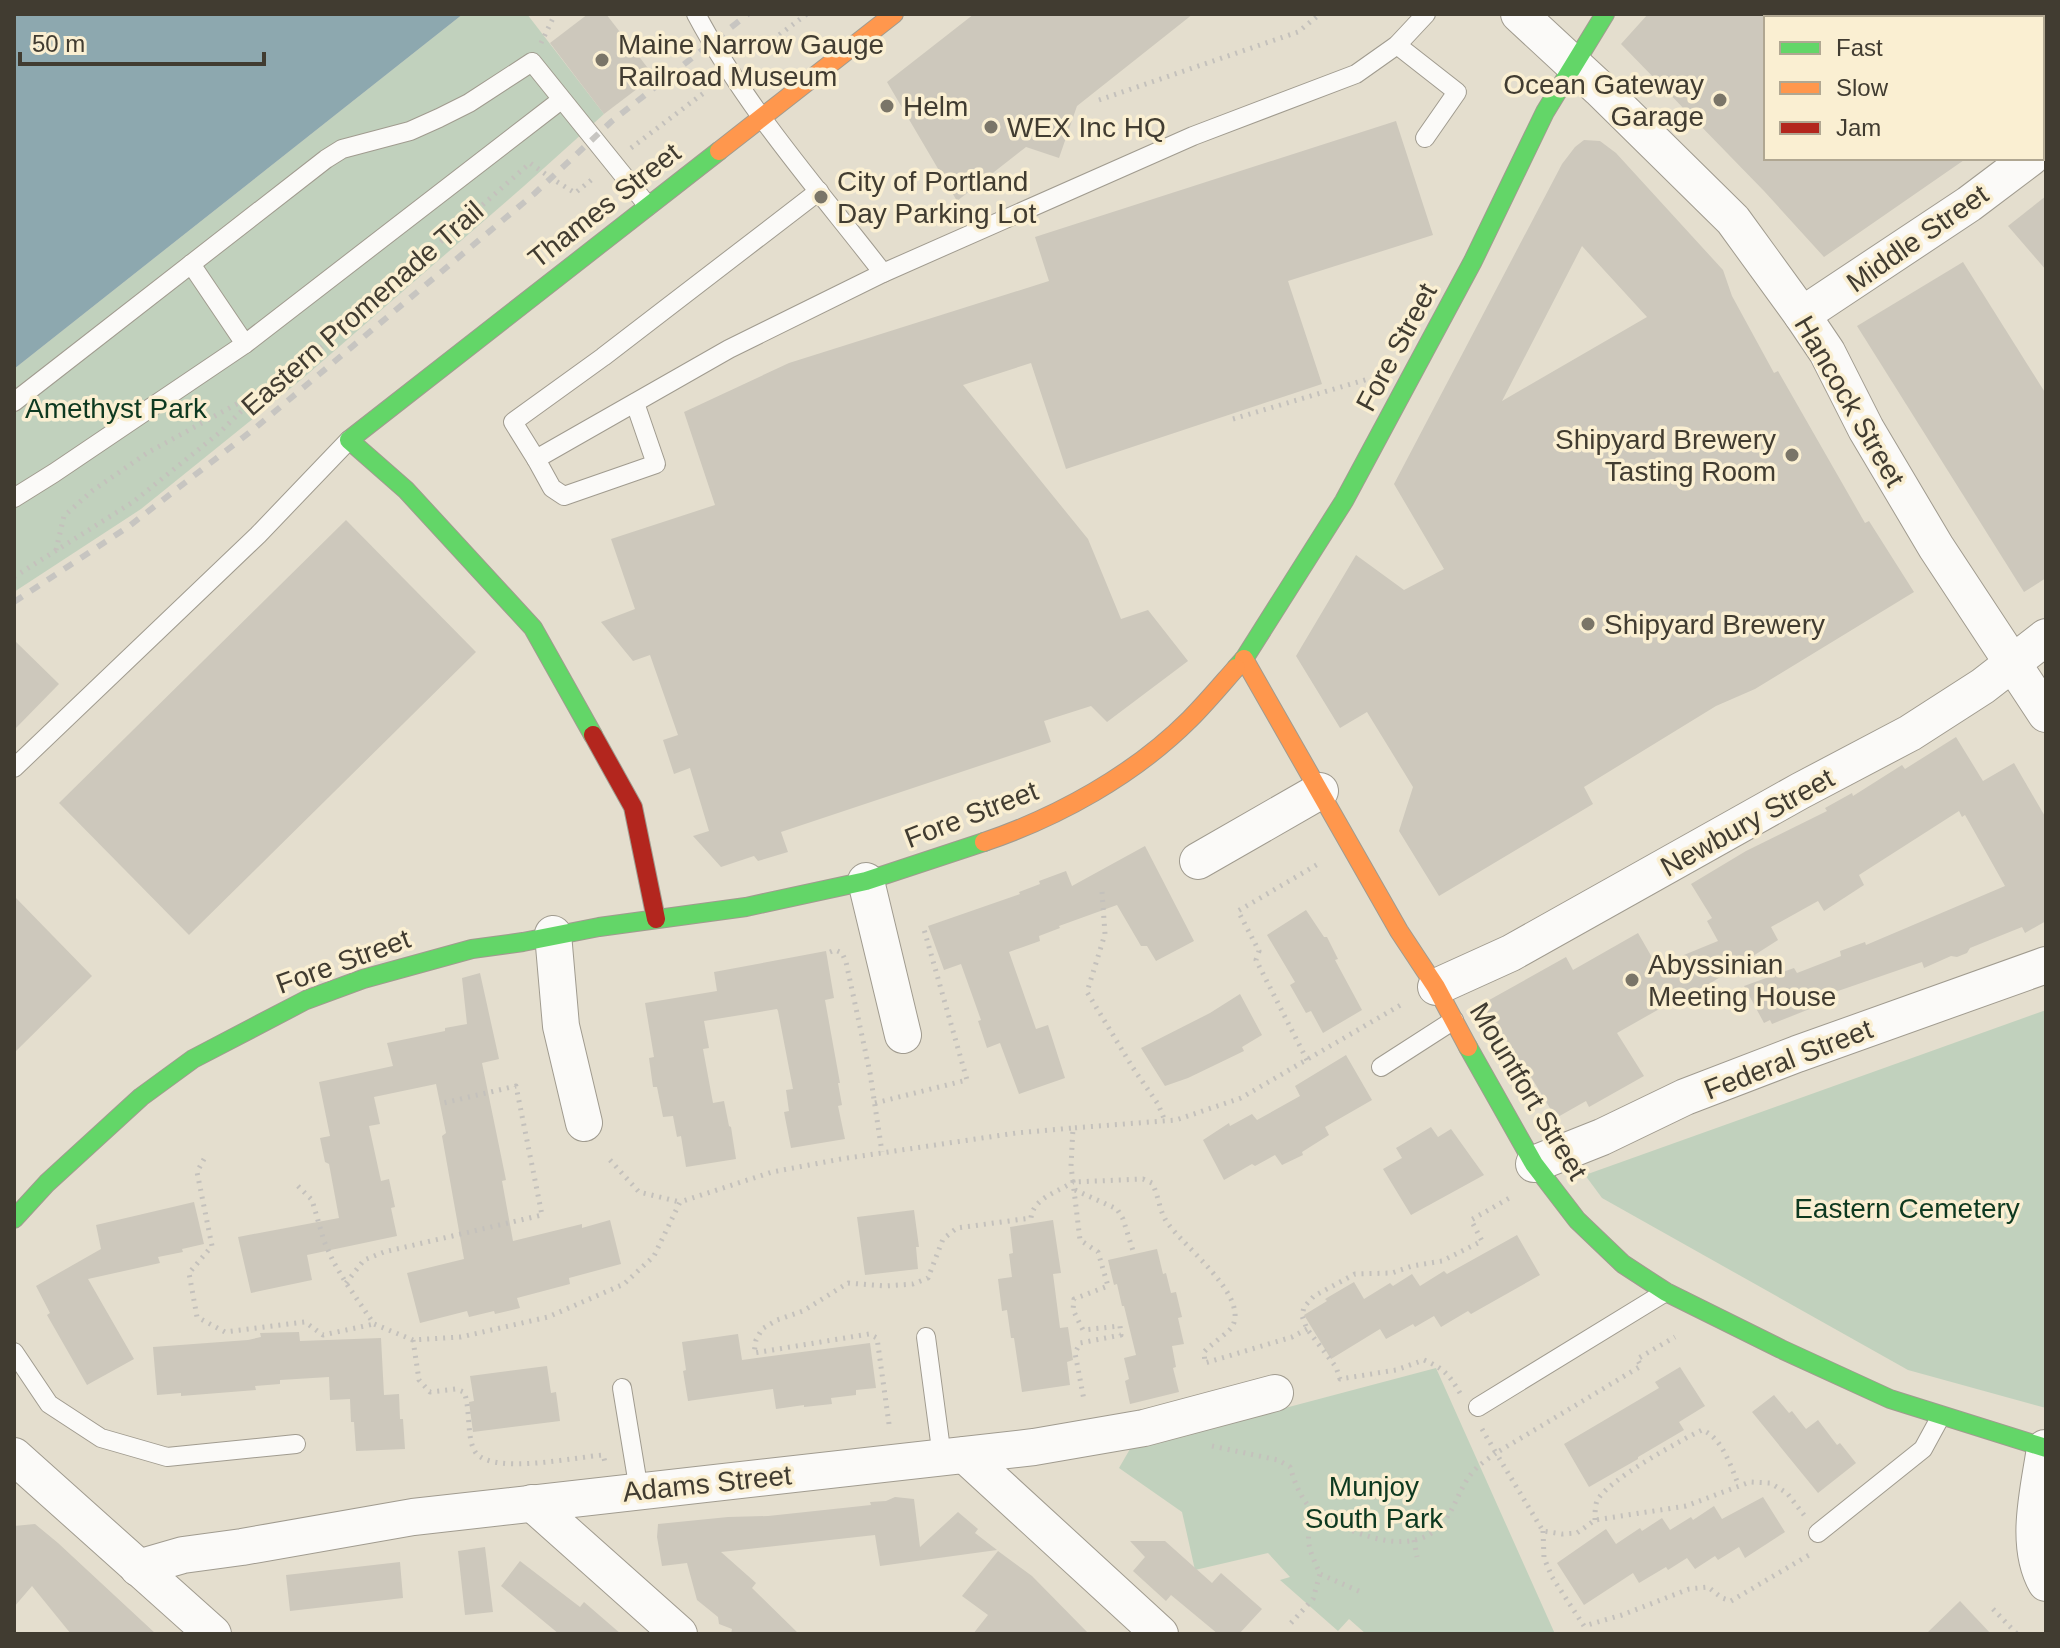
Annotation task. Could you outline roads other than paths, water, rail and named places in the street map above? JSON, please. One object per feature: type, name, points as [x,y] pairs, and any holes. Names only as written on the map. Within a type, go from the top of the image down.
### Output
[{"type":"street","name":"Thames Street","points":[[349,440],[894,14]]},
{"type":"street","name":"Hancock Street","points":[[1519,14],[1733,220],[1827,352],[1866,429],[1936,547],[2046,714]]},
{"type":"street","name":"Fore Street","points":[[14,1219],[75,1156],[141,1097],[193,1059],[306,1000],[363,979],[472,949],[523,942],[553,934],[746,907],[866,881],[1007,834],[1060,810],[1112,781],[1158,747],[1189,720],[1244,659],[1352,488],[1446,314],[1545,112],[1605,14]]},
{"type":"street","name":"Middle Street","points":[[1802,315],[1969,204],[2027,160]]},
{"type":"street","points":[[349,440],[406,490],[533,628],[633,807],[656,919]]},
{"type":"street","name":"Newbury Street","points":[[1426,992],[1511,953],[1910,733],[1983,686],[2046,637]]},
{"type":"street","name":"Mountfort Street","points":[[1244,659],[1399,931],[1426,992],[1454,1020],[1534,1164],[1577,1220],[1623,1264],[1666,1292],[1781,1349],[1890,1399],[2045,1448]]},
{"type":"street","points":[[1198,861],[1320,791]]},
{"type":"street","points":[[866,881],[903,1035]]},
{"type":"street","points":[[553,934],[561,1026],[584,1123]]},
{"type":"street","name":"Federal Street","points":[[1534,1164],[1602,1137],[1713,1086],[2046,965]]},
{"type":"street","name":"Adams Street","points":[[138,1568],[183,1555],[413,1517],[1034,1447],[1144,1428],[1275,1393]]},
{"type":"street","points":[[2045,1448],[2034,1533],[2039,1570],[2046,1583]]},
{"type":"street","points":[[14,1456],[213,1634]]},
{"type":"street","points":[[953,1456],[1160,1634]]},
{"type":"street","points":[[532,1503],[679,1634]]},
{"type":"lane","points":[[696,14],[730,73],[883,273]]},
{"type":"lane","points":[[536,459],[729,349],[883,273],[1193,136],[1356,74],[1397,45],[1426,14]]},
{"type":"lane","points":[[1397,45],[1457,92],[1425,138]]},
{"type":"lane","points":[[14,402],[326,159],[342,149],[410,131],[439,118],[469,103],[532,62],[648,206]]},
{"type":"lane","points":[[14,498],[245,344],[561,100]]},
{"type":"lane","points":[[635,403],[656,464],[564,496],[552,488],[513,422],[819,191]]},
{"type":"lane","points":[[191,264],[245,344]]},
{"type":"lane","points":[[14,768],[258,535],[349,440]]},
{"type":"lane","points":[[1381,1067],[1454,1020]]},
{"type":"lane","points":[[1471,1404],[1666,1292]]},
{"type":"lane","points":[[926,1337],[953,1456]]},
{"type":"lane","points":[[14,1352],[49,1404],[101,1438],[167,1457],[296,1444]]},
{"type":"lane","points":[[622,1388],[639,1491]]},
{"type":"lane","points":[[1818,1533],[1923,1449],[1941,1416]]},
{"type":"water","points":[[14,14],[463,14],[14,369]]},
{"type":"railway","points":[[14,602],[128,527],[254,429],[534,194],[612,121],[748,14]]},
{"type":"place","name":"Maine Narrow Gauge Railroad Museum","points":[[602,60]]},
{"type":"place","name":"Ocean Gateway Garage","points":[[1720,100]]},
{"type":"place","name":"Helm","points":[[887,106]]},
{"type":"place","name":"WEX Inc HQ","points":[[991,127]]},
{"type":"place","name":"City of Portland Day Parking Lot","points":[[821,197]]},
{"type":"place","name":"Shipyard Brewery Tasting Room","points":[[1792,455]]},
{"type":"place","name":"Shipyard Brewery","points":[[1588,624]]},
{"type":"place","name":"Abyssinian Meeting House","points":[[1632,980]]},
{"type":"park label","name":"Amethyst Park","points":[[116,408]]},
{"type":"park label","name":"Eastern Cemetery","points":[[1907,1208]]},
{"type":"park label","name":"Munjoy South Park","points":[[1374,1502]]}]
